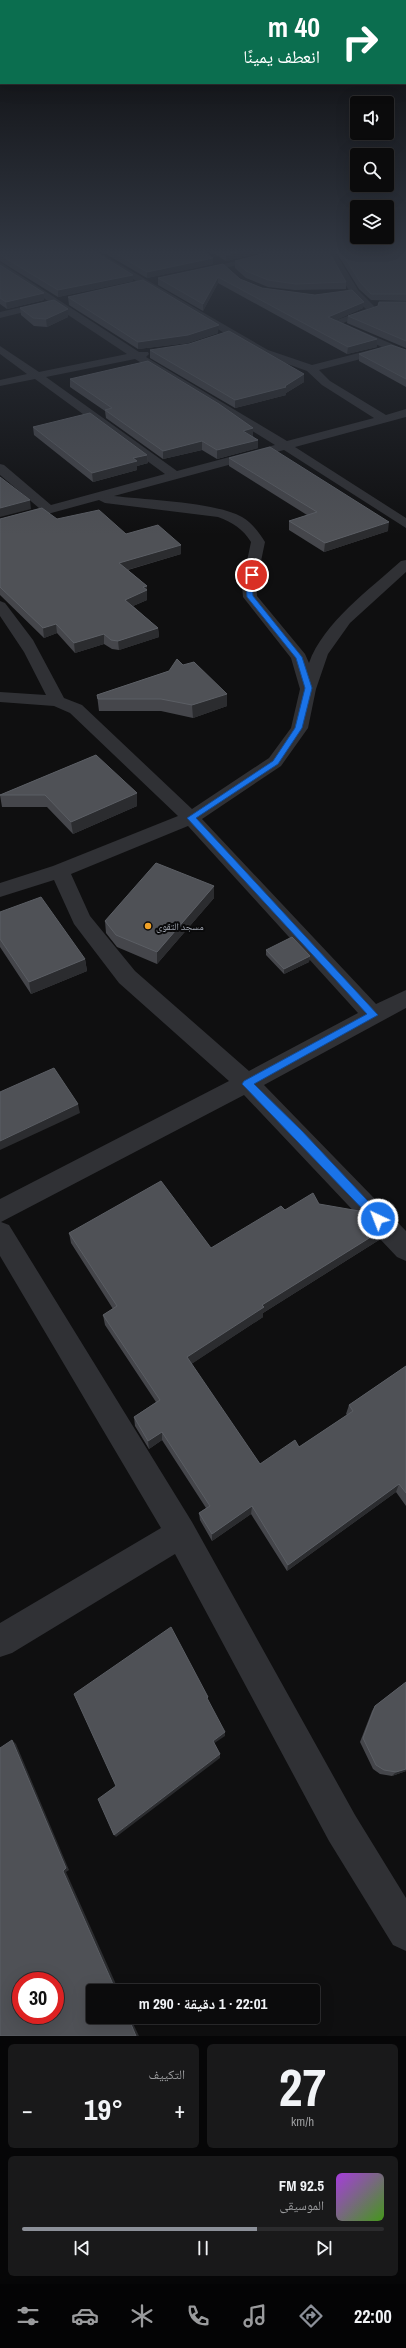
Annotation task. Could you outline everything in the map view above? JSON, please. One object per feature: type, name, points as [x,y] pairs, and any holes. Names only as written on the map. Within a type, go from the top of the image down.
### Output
[{"type":"street","points":[[121,345],[286,446],[406,524]]},
{"type":"street","points":[[252,345],[264,352],[311,369],[326,383],[384,419]]},
{"type":"street","points":[[389,345],[406,354]]},
{"type":"street","points":[[311,369],[394,347]]},
{"type":"street","points":[[0,349],[175,476]]},
{"type":"street","points":[[0,382],[38,376],[136,355],[152,353]]},
{"type":"street","points":[[0,523],[406,413]]},
{"type":"street","points":[[0,468],[48,510]]},
{"type":"street","points":[[94,498],[220,513],[238,519],[251,529],[258,542],[249,585],[250,597],[299,657],[308,688]]},
{"type":"street","points":[[0,890],[60,871],[191,818],[275,762],[299,728],[308,688],[320,654],[345,620],[406,564]]},
{"type":"street","points":[[0,606],[14,622],[35,652],[57,701]]},
{"type":"street","points":[[0,698],[57,701],[76,709],[191,818],[373,1015]]},
{"type":"street","points":[[60,871],[81,919],[126,978],[247,1084],[298,1134],[406,1249]]},
{"type":"street","points":[[0,1211],[247,1084],[406,998]]},
{"type":"street","points":[[0,1233],[181,1533],[342,1828],[403,1921]]},
{"type":"street","points":[[0,1641],[181,1533]]},
{"type":"building","points":[[182,345],[253,345],[304,374],[285,386],[286,387],[235,400],[150,350]]},
{"type":"building","points":[[344,345],[355,345],[348,347]]},
{"type":"building","points":[[391,345],[406,350],[406,379],[359,354]]},
{"type":"building","points":[[148,361],[219,404],[253,428],[243,431],[258,440],[217,450],[202,441],[163,451],[105,410],[112,408],[70,379]]},
{"type":"building","points":[[90,413],[147,455],[133,458],[137,461],[92,473],[33,427]]},
{"type":"building","points":[[270,447],[389,522],[325,543],[289,521],[317,512],[229,458]]},
{"type":"building","points":[[0,477],[30,500],[0,508]]},
{"type":"building","points":[[42,508],[57,519],[99,510],[126,534],[158,525],[181,545],[119,563],[147,586],[143,587],[147,590],[125,600],[158,628],[118,641],[111,640],[104,634],[74,643],[56,624],[43,628],[0,587],[0,519]]},
{"type":"building","points":[[177,659],[183,665],[194,662],[227,694],[192,705],[161,699],[98,699],[97,695],[169,671]]},
{"type":"building","points":[[96,755],[137,793],[71,822],[45,795],[0,795]]},
{"type":"building","points":[[156,863],[214,886],[157,952],[116,935],[105,921]]},
{"type":"building","points":[[41,897],[85,959],[29,982],[0,939],[0,912]]},
{"type":"building","points":[[292,937],[310,956],[284,969],[266,950]]},
{"type":"building","points":[[54,1068],[78,1104],[0,1141],[0,1092]]},
{"type":"building","points":[[161,1181],[211,1248],[281,1206],[285,1210],[313,1193],[319,1204],[365,1212],[382,1230],[262,1305],[264,1307],[187,1357],[260,1464],[295,1440],[299,1447],[353,1411],[349,1405],[406,1366],[406,1493],[399,1484],[288,1565],[252,1506],[212,1534],[199,1513],[210,1506],[162,1432],[148,1441],[134,1417],[160,1400],[103,1315],[117,1306],[69,1233]]},
{"type":"building","points":[[171,1627],[225,1732],[213,1741],[220,1754],[114,1835],[98,1799],[116,1786],[74,1694]]},
{"type":"building","points":[[406,1682],[406,1769],[396,1772],[384,1770],[376,1765],[363,1738],[375,1706]]},
{"type":"building","points":[[12,1740],[66,1868],[63,1871],[113,1984],[86,1984],[86,2024],[131,2024],[136,2036],[0,2036],[0,1748]]},
{"type":"place","name":"مسجد التقوى","points":[[148,926]]},
{"type":"route","points":[[252,575],[249,585],[250,597],[260,612],[288,642],[299,657],[308,688],[299,728],[275,762],[231,793],[191,818],[373,1015],[247,1084],[298,1134],[378,1219]]}]
